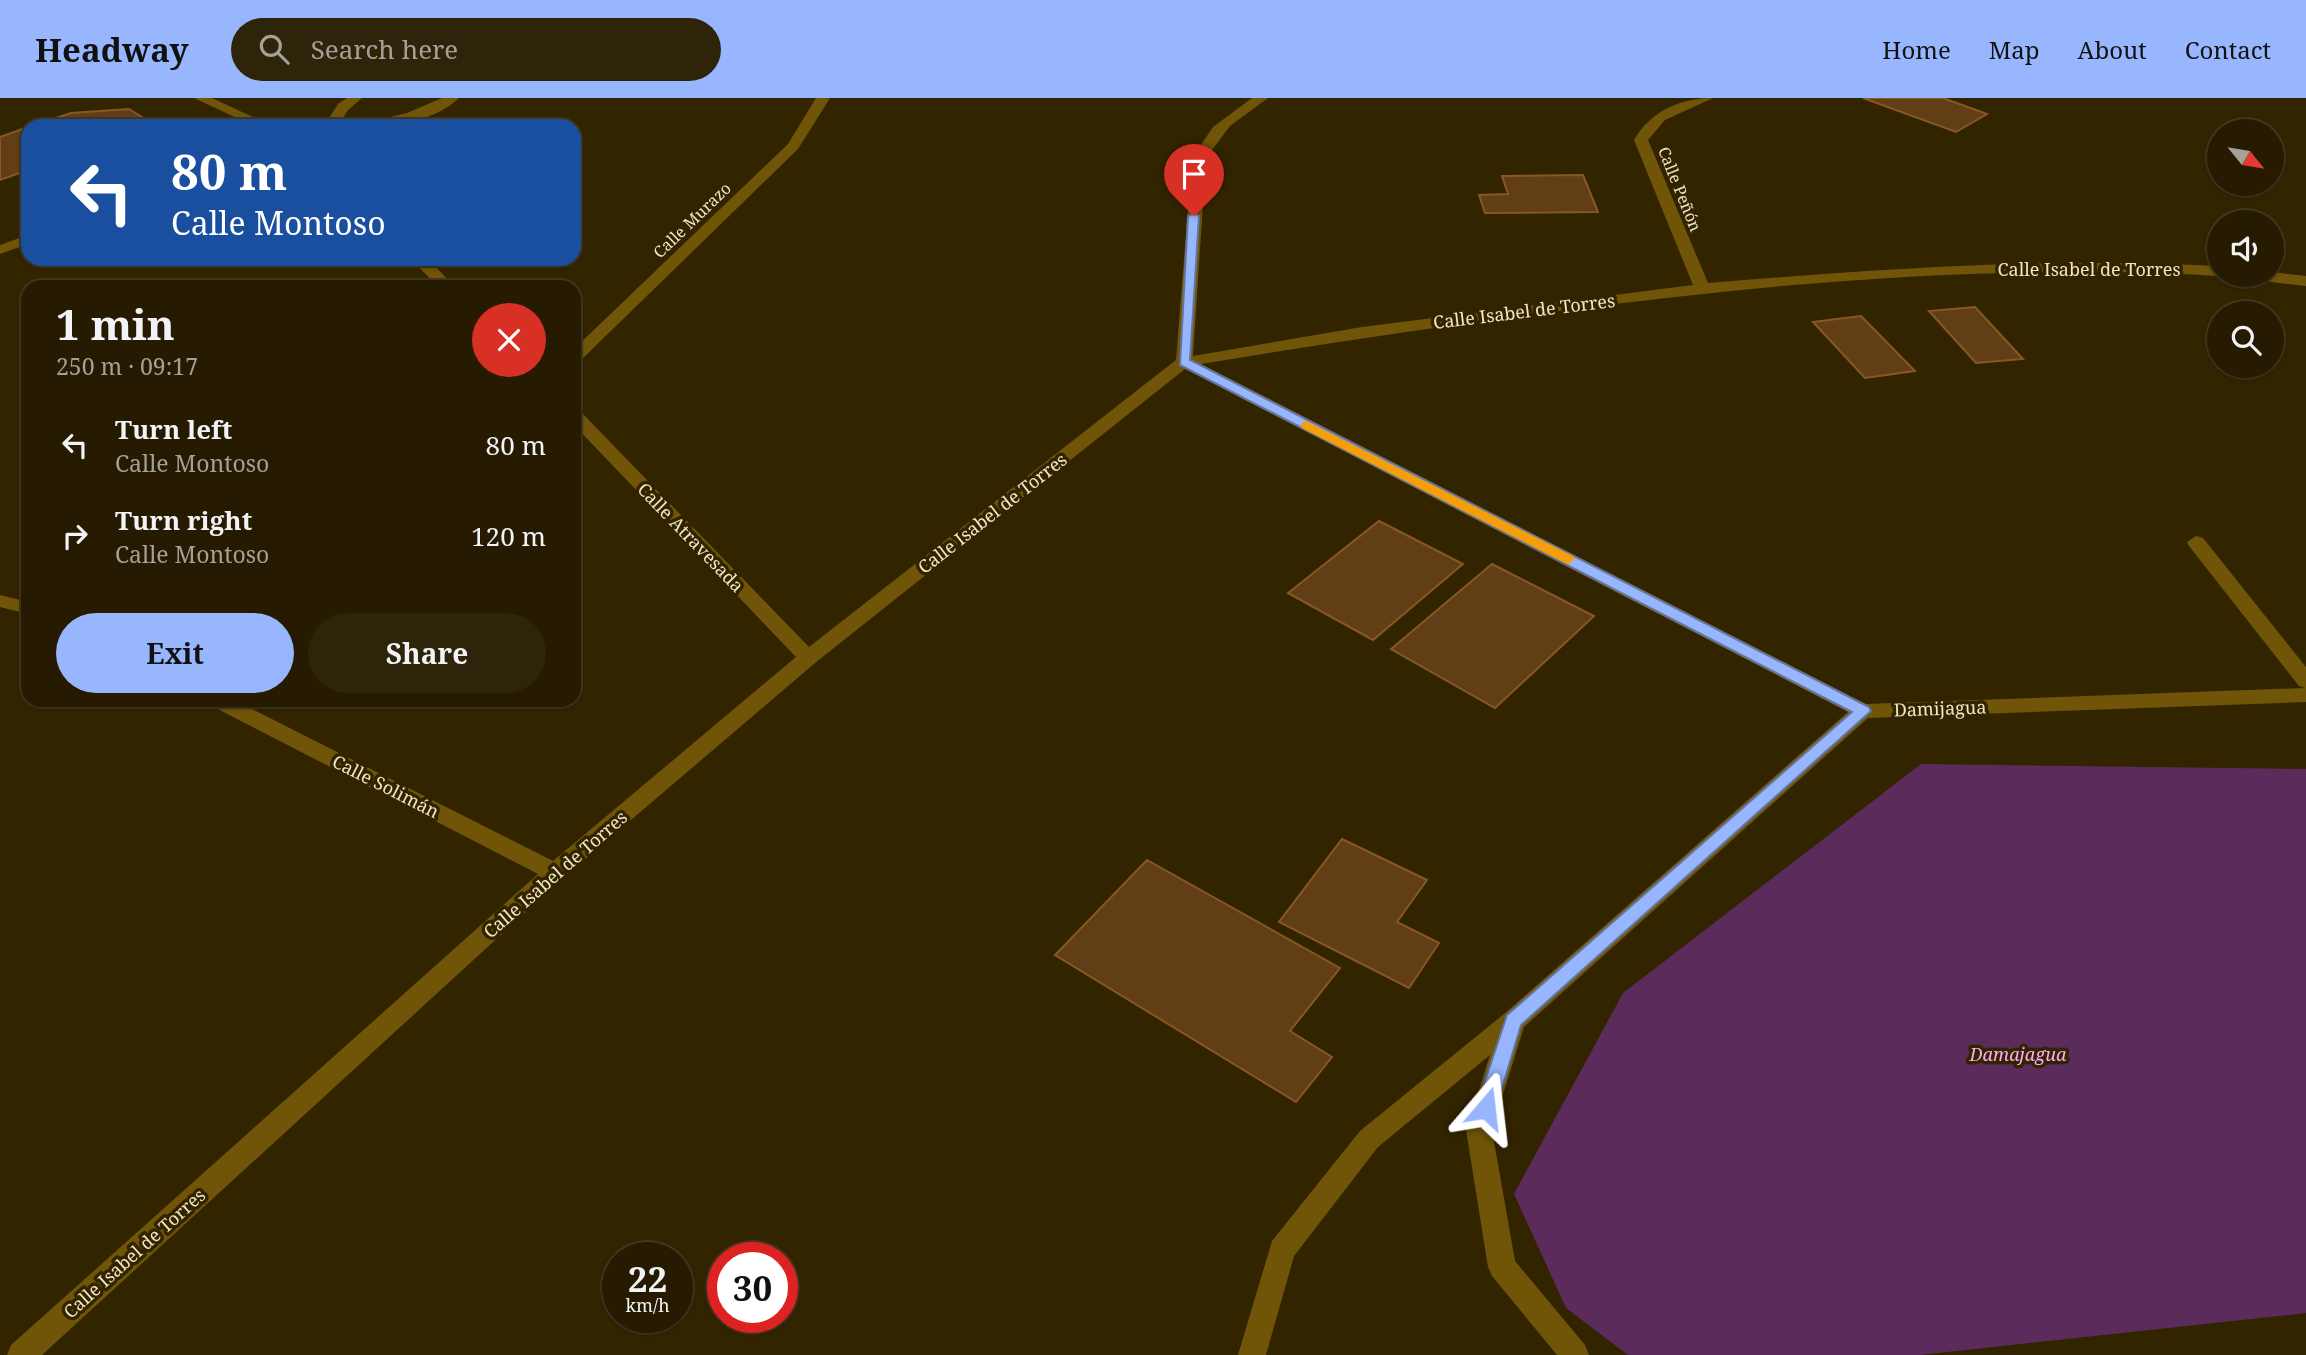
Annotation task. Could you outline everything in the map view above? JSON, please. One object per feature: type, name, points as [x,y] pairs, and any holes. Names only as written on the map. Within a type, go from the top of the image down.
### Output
[{"type":"street","points":[[201,98],[249,119]]},
{"type":"street","points":[[335,119],[343,107],[355,98]]},
{"type":"street","points":[[402,119],[440,106],[452,98]]},
{"type":"street","name":"Calle Murazo","points":[[581,351],[793,146],[823,98]]},
{"type":"street","points":[[1252,1355],[1282,1250],[1369,1139],[1513,1021],[1863,711],[1184,362],[1199,158],[1212,134],[1236,113],[1261,98]]},
{"type":"street","name":"Calle Peñón","points":[[1702,288],[1642,141],[1647,127],[1659,116],[1706,98]]},
{"type":"street","points":[[0,250],[21,242]]},
{"type":"street","points":[[426,266],[440,280]]},
{"type":"street","name":"Calle Isabel de Torres","points":[[21,1355],[555,872],[808,658],[1184,362],[1362,332],[1702,288],[1874,274],[2032,267],[2131,266],[2207,270]]},
{"type":"street","points":[[2284,278],[2306,281]]},
{"type":"street","name":"Calle Atravesada","points":[[581,422],[808,658]]},
{"type":"street","points":[[2196,542],[2306,681]]},
{"type":"street","points":[[0,601],[21,606]]},
{"type":"street","name":"Damijagua","points":[[1863,711],[2306,695]]},
{"type":"street","name":"Calle Solimán","points":[[231,707],[555,872]]},
{"type":"street","points":[[1513,1021],[1479,1130],[1502,1267],[1575,1355]]},
{"type":"green space","name":"Damajagua","points":[[1921,764],[2306,769],[2306,1313],[1920,1355],[1628,1355],[1566,1308],[1514,1194],[1623,993]]},
{"type":"building","points":[[1863,98],[1943,98],[1987,114],[1956,132]]},
{"type":"building","points":[[129,109],[145,119],[53,119],[71,113]]},
{"type":"building","points":[[21,130],[21,172],[0,180],[0,137]]},
{"type":"building","points":[[1583,175],[1598,212],[1485,213],[1479,195],[1508,194],[1502,176]]},
{"type":"building","points":[[1975,307],[2023,359],[1976,363],[1929,311]]},
{"type":"building","points":[[1861,316],[1915,371],[1865,378],[1813,322]]},
{"type":"building","points":[[1379,521],[1463,564],[1373,640],[1288,593]]},
{"type":"building","points":[[1492,564],[1594,616],[1495,708],[1391,649]]},
{"type":"building","points":[[1342,839],[1427,880],[1397,922],[1439,943],[1409,988],[1279,922]]},
{"type":"building","points":[[1147,860],[1340,968],[1290,1031],[1332,1057],[1296,1102],[1055,955]]},
{"type":"slow traffic","points":[[1306,425],[1568,559]]},
{"type":"route","points":[[1194,216],[1184,362],[1863,711],[1513,1021],[1486,1108]]}]
